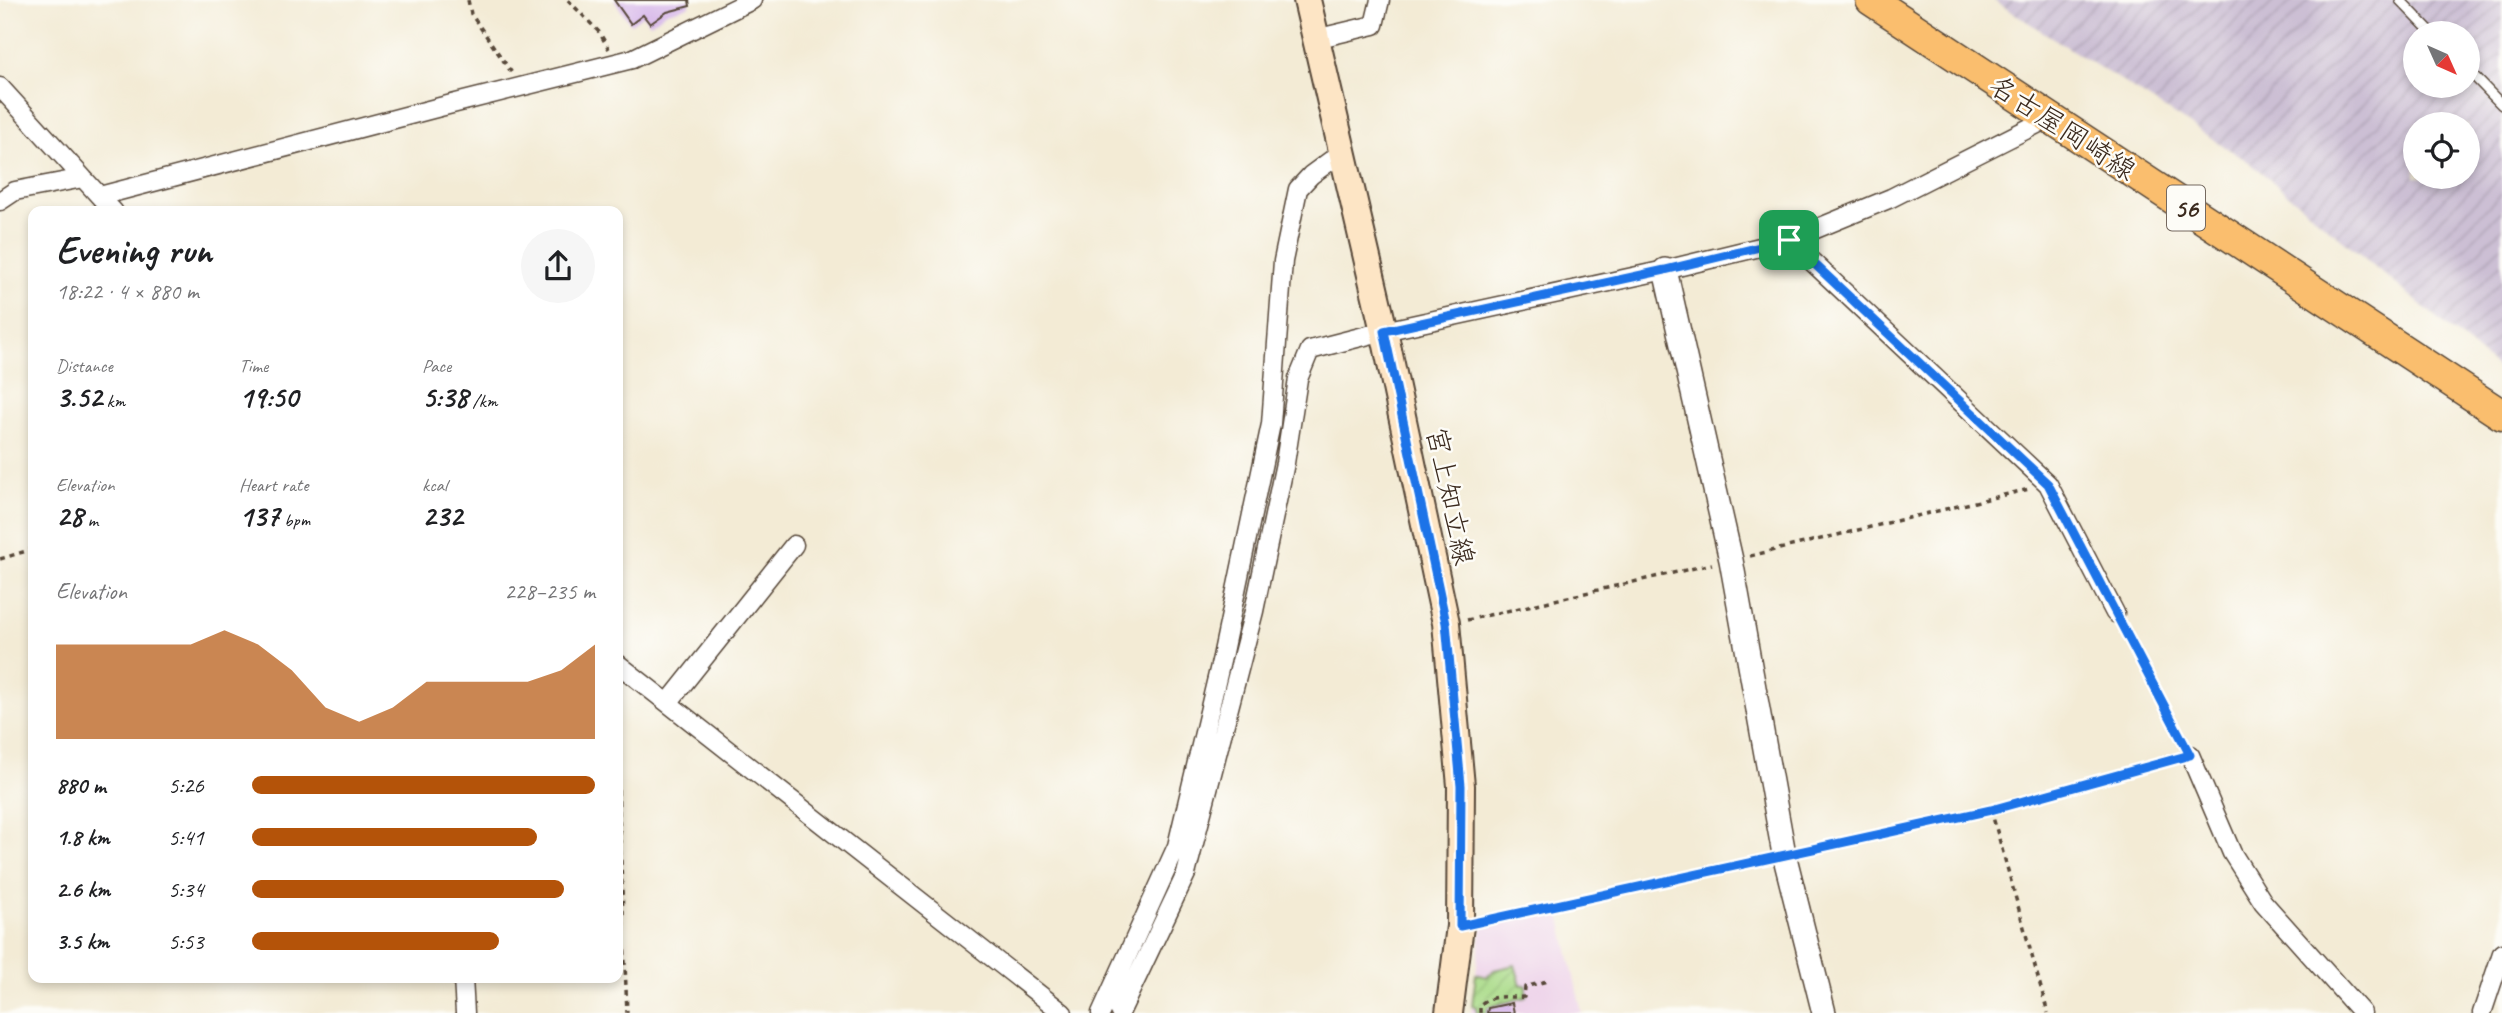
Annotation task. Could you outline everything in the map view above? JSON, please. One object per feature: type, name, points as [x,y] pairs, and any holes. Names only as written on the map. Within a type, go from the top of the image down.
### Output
[{"type":"main road","name":"宮上知立線","points":[[1307,0],[1384,331],[1446,623],[1461,786],[1460,926],[1449,1013]]},
{"type":"main road","name":"名古屋岡崎線","points":[[1871,0],[2502,415]]},
{"type":"street","points":[[100,196],[632,59],[752,0]]},
{"type":"street","points":[[1315,39],[1374,25],[1380,0]]},
{"type":"street","points":[[0,87],[109,206]]},
{"type":"street","points":[[1120,1013],[1186,874],[1254,611],[1298,379],[1310,350],[1789,240],[1891,198],[2049,118]]},
{"type":"street","points":[[1101,1013],[1177,846],[1222,657],[1271,424],[1283,261],[1298,189],[1311,174],[1341,153]]},
{"type":"street","points":[[0,201],[15,191],[83,178]]},
{"type":"street","points":[[1789,240],[2048,484],[2115,612]]},
{"type":"street","points":[[1665,270],[1731,560],[1784,854],[1824,1013]]},
{"type":"street","points":[[668,704],[794,545]]},
{"type":"street","points":[[623,668],[1063,1013]]},
{"type":"street","points":[[2190,755],[2232,853],[2263,902],[2362,1013]]},
{"type":"street","points":[[2482,1013],[2502,953]]},
{"type":"street","points":[[463,983],[465,1013]]},
{"type":"lane","points":[[2400,0],[2420,21]]},
{"type":"lane","points":[[2480,82],[2502,105]]},
{"type":"path","points":[[468,0],[471,14],[522,86]]},
{"type":"path","points":[[568,0],[599,32],[609,47],[613,64]]},
{"type":"path","points":[[0,559],[28,551]]},
{"type":"path","points":[[1460,926],[1991,810],[2190,755],[2115,612]]},
{"type":"path","points":[[1991,810],[2048,1013]]},
{"type":"path","points":[[623,914],[627,1013]]},
{"type":"path","points":[[1480,1013],[1480,1005],[1488,998],[1524,997],[1525,987],[1546,981]]},
{"type":"shaded area","points":[[1993,0],[2502,0],[2502,372],[2249,162]]},
{"type":"shaded area","points":[[1559,910],[1582,1013],[1471,1013],[1482,926]]},
{"type":"green space","points":[[1515,965],[1521,985],[1526,985],[1526,997],[1488,1007],[1487,1013],[1477,1013],[1476,1007],[1472,1005],[1476,974],[1487,977],[1494,970]]},
{"type":"building","points":[[614,0],[689,0],[690,6],[667,12],[650,24],[643,15],[631,24]]},
{"type":"building","points":[[1512,1003],[1514,1013],[1487,1013],[1488,1008]]},
{"type":"route","points":[[1789,240],[2048,484],[2190,755],[1991,810],[1460,926],[1461,786],[1446,623],[1384,331],[1789,240]]}]
